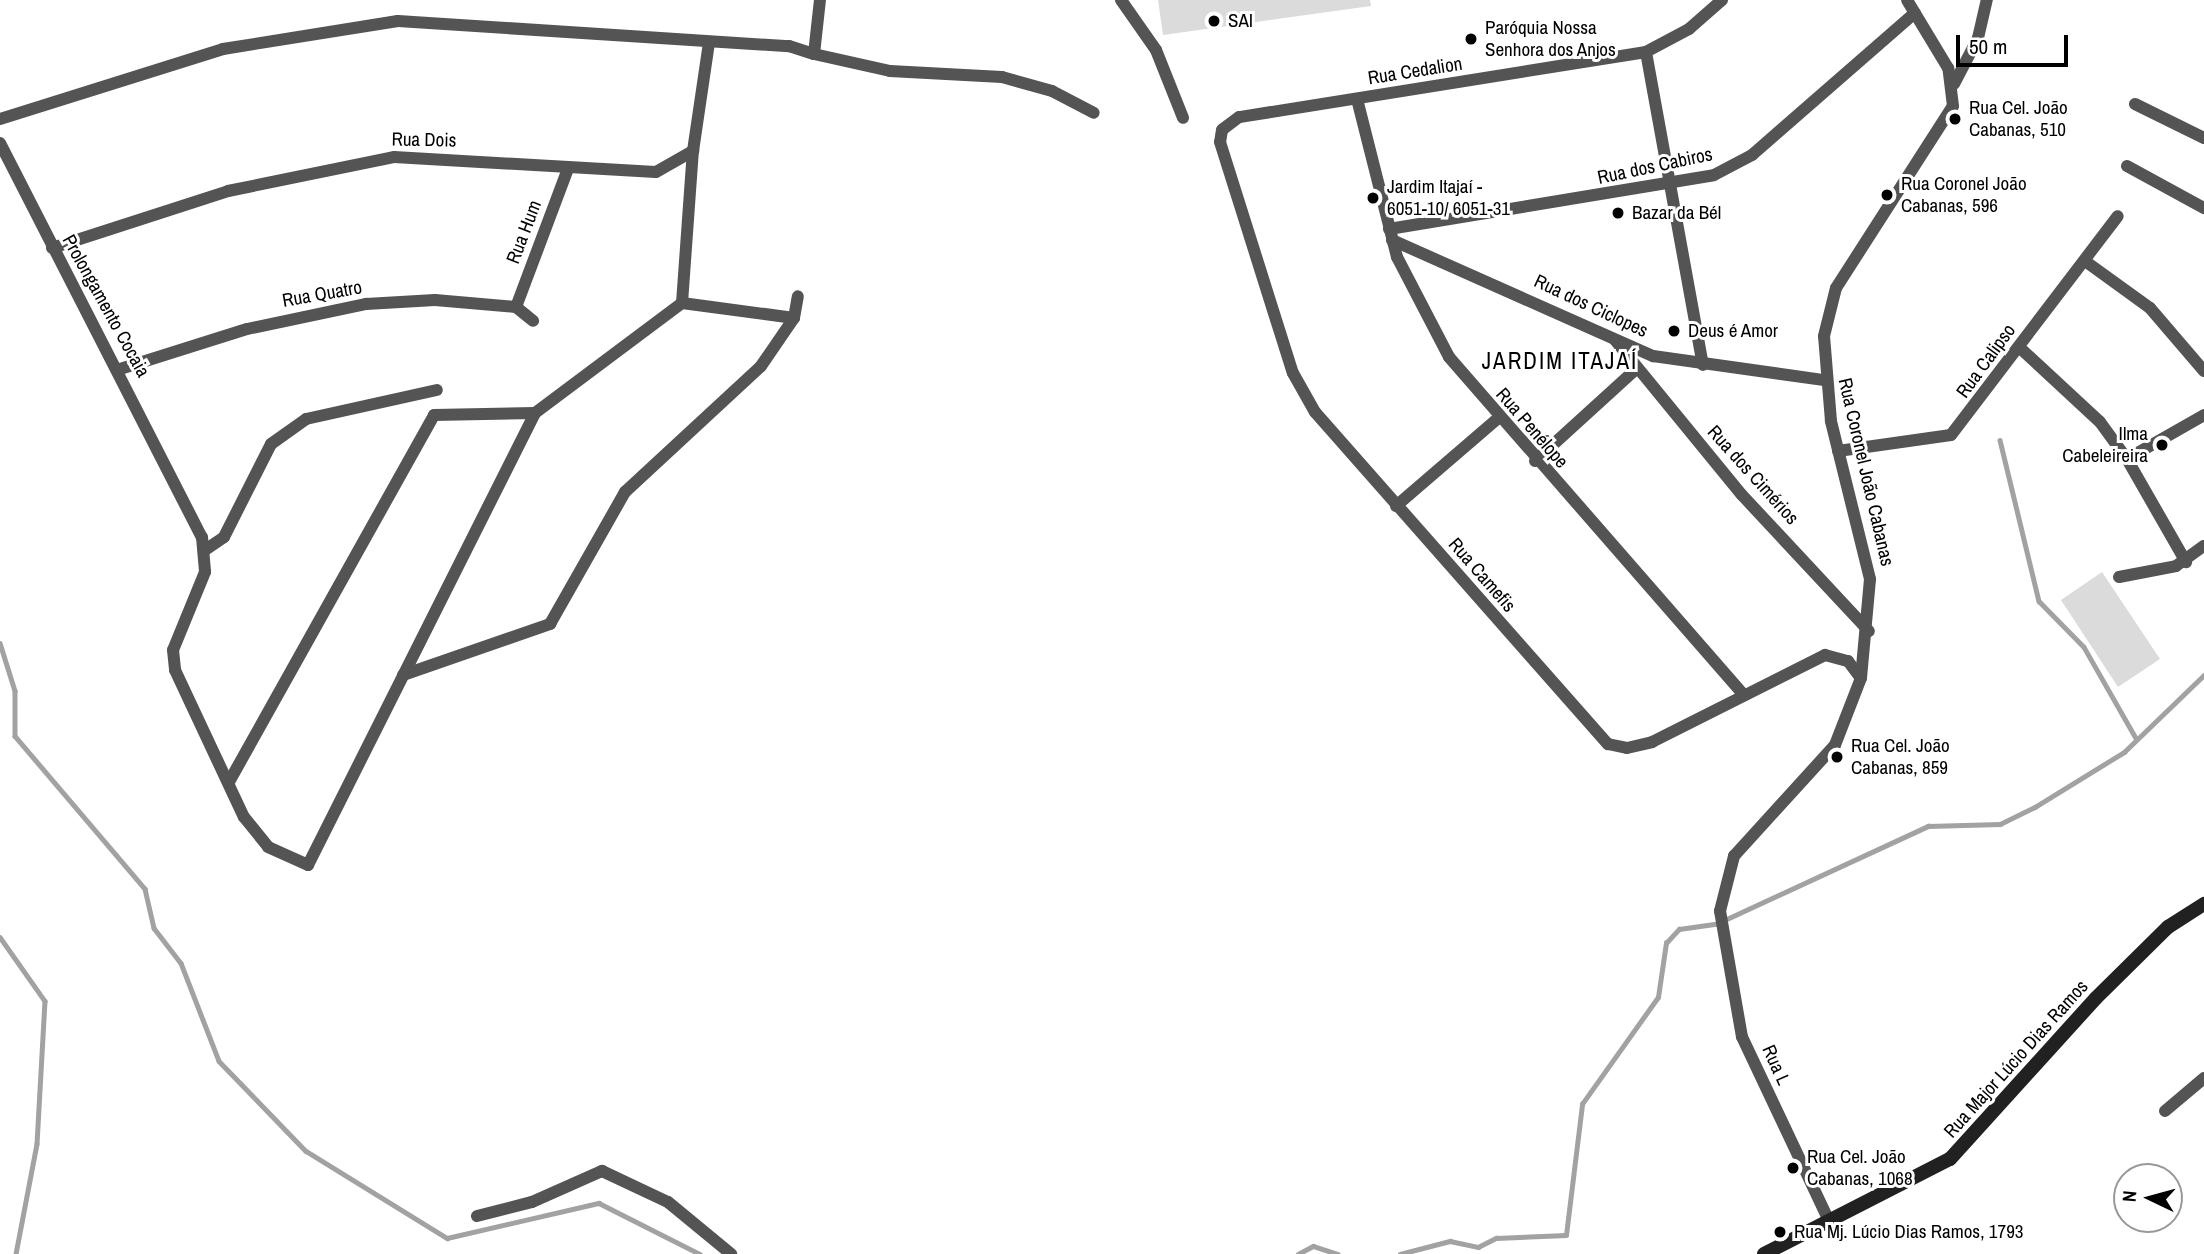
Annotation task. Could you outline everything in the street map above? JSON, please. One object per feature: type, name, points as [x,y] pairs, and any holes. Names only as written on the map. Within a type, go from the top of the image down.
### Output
[{"type":"main road","name":"Rua Major Lúcio Dias Ramos","points":[[1764,1254],[1950,1159],[2096,998],[2168,927],[2204,904]]},
{"type":"street","points":[[814,54],[820,0]]},
{"type":"street","points":[[1121,0],[1156,50],[1183,118]]},
{"type":"street","name":"Rua Cedalion","points":[[1225,165],[1220,142],[1229,121],[1646,52],[1689,29],[1722,0]]},
{"type":"street","points":[[1907,0],[1954,83]]},
{"type":"street","name":"Rua Coronel João Cabanas","points":[[1720,911],[1734,856],[1835,745],[1861,678],[1868,631],[1870,579],[1838,451],[1824,380],[1824,336],[1836,288],[1947,121],[1954,83],[1978,38],[1987,0]]},
{"type":"street","name":"Rua dos Cabiros","points":[[1391,235],[1671,186],[1714,175],[1752,155],[1915,13]]},
{"type":"street","points":[[0,120],[223,49],[366,24],[452,22],[709,43],[789,46],[890,71],[1002,77],[1094,113]]},
{"type":"street","points":[[682,303],[693,151],[709,43]]},
{"type":"street","points":[[1646,52],[1703,365]]},
{"type":"street","name":"Rua Penélope","points":[[1357,100],[1391,235],[1418,306],[1497,419],[1744,695]]},
{"type":"street","points":[[2135,104],[2204,138]]},
{"type":"street","name":"Prolongamento Cocaia","points":[[0,143],[52,248],[120,369],[178,487],[205,550]]},
{"type":"street","name":"Rua Dois","points":[[52,248],[169,208],[331,165],[412,157],[648,173],[693,151]]},
{"type":"street","name":"Rua Camefis","points":[[1225,165],[1293,373],[1315,412],[1608,744],[1627,748],[1652,742],[1825,655],[1848,661],[1861,678]]},
{"type":"street","points":[[2127,166],[2204,208]]},
{"type":"street","name":"Rua Hum","points":[[516,307],[568,169]]},
{"type":"street","name":"Rua Calipso","points":[[1838,451],[1945,439],[2020,347],[2118,216]]},
{"type":"street","name":"Rua dos Ciclopes","points":[[1391,235],[1653,356],[1824,380]]},
{"type":"street","points":[[2085,261],[2150,308],[2204,371]]},
{"type":"street","points":[[403,675],[550,624],[625,492],[730,399],[794,318],[799,296]]},
{"type":"street","name":"Rua Quatro","points":[[120,369],[247,329],[366,304],[435,300],[516,307]]},
{"type":"street","points":[[437,390],[306,419],[271,444],[224,537],[205,550],[205,572],[173,659],[229,782],[268,848],[308,865],[535,413],[682,303],[794,318]]},
{"type":"street","points":[[516,307],[533,321]]},
{"type":"street","name":"Rua dos Cimérios","points":[[1615,339],[1635,370],[1868,631]]},
{"type":"street","points":[[2020,347],[2100,422],[2127,459],[2186,562]]},
{"type":"street","points":[[1535,461],[1635,370]]},
{"type":"street","points":[[229,782],[435,415],[535,413]]},
{"type":"street","points":[[2127,459],[2204,415]]},
{"type":"street","points":[[1396,506],[1497,419]]},
{"type":"street","points":[[2119,577],[2186,562],[2204,546]]},
{"type":"street","name":"Rua L","points":[[1720,911],[1742,1037],[1829,1223]]},
{"type":"street","points":[[2165,1111],[2204,1078]]},
{"type":"street","points":[[477,1216],[531,1202],[602,1171],[668,1202],[717,1248],[731,1254]]},
{"type":"shaded area","name":"SAI","points":[[1158,0],[1370,0],[1371,6],[1163,35]]},
{"type":"shaded area","points":[[2102,572],[2160,659],[2118,687],[2061,600]]},
{"type":"waterway","points":[[2000,440],[2039,601],[2084,647],[2136,738]]},
{"type":"waterway","points":[[0,643],[15,691],[15,736],[145,889],[154,928],[181,963],[219,1061],[306,1151],[447,1238],[599,1203],[700,1254]]},
{"type":"waterway","points":[[1400,1254],[1450,1241],[1478,1247],[1496,1238],[1566,1235],[1582,1104],[1658,997],[1666,943],[1679,929],[1716,924],[1928,826],[2000,824],[2035,807],[2124,752],[2204,675]]},
{"type":"waterway","points":[[0,937],[45,1001],[37,1144],[16,1254]]},
{"type":"waterway","points":[[1298,1254],[1313,1246],[1338,1254]]},
{"type":"place","name":"SAI","points":[[1214,21]]},
{"type":"place","name":"Paróquia Nossa Senhora dos Anjos","points":[[1471,39]]},
{"type":"place","name":"Rua Cel. João Cabanas, 510","points":[[1955,119]]},
{"type":"place","name":"Rua Coronel João Cabanas, 596","points":[[1887,195]]},
{"type":"place","name":"Jardim Itajaí - 6051-10/ 6051-31","points":[[1373,198]]},
{"type":"place","name":"Bazar da Bél","points":[[1618,213]]},
{"type":"place","name":"Deus é Amor","points":[[1674,331]]},
{"type":"place","name":"Ilma Cabeleireira","points":[[2162,445]]},
{"type":"place","name":"Rua Cel. João Cabanas, 859","points":[[1837,757]]},
{"type":"place","name":"Rua Cel. João Cabanas, 1068","points":[[1793,1168]]},
{"type":"place","name":"Rua Mj. Lúcio Dias Ramos, 1793","points":[[1780,1232]]},
{"type":"district","name":"JARDIM ITAJAÍ","points":[[1560,361]]}]
